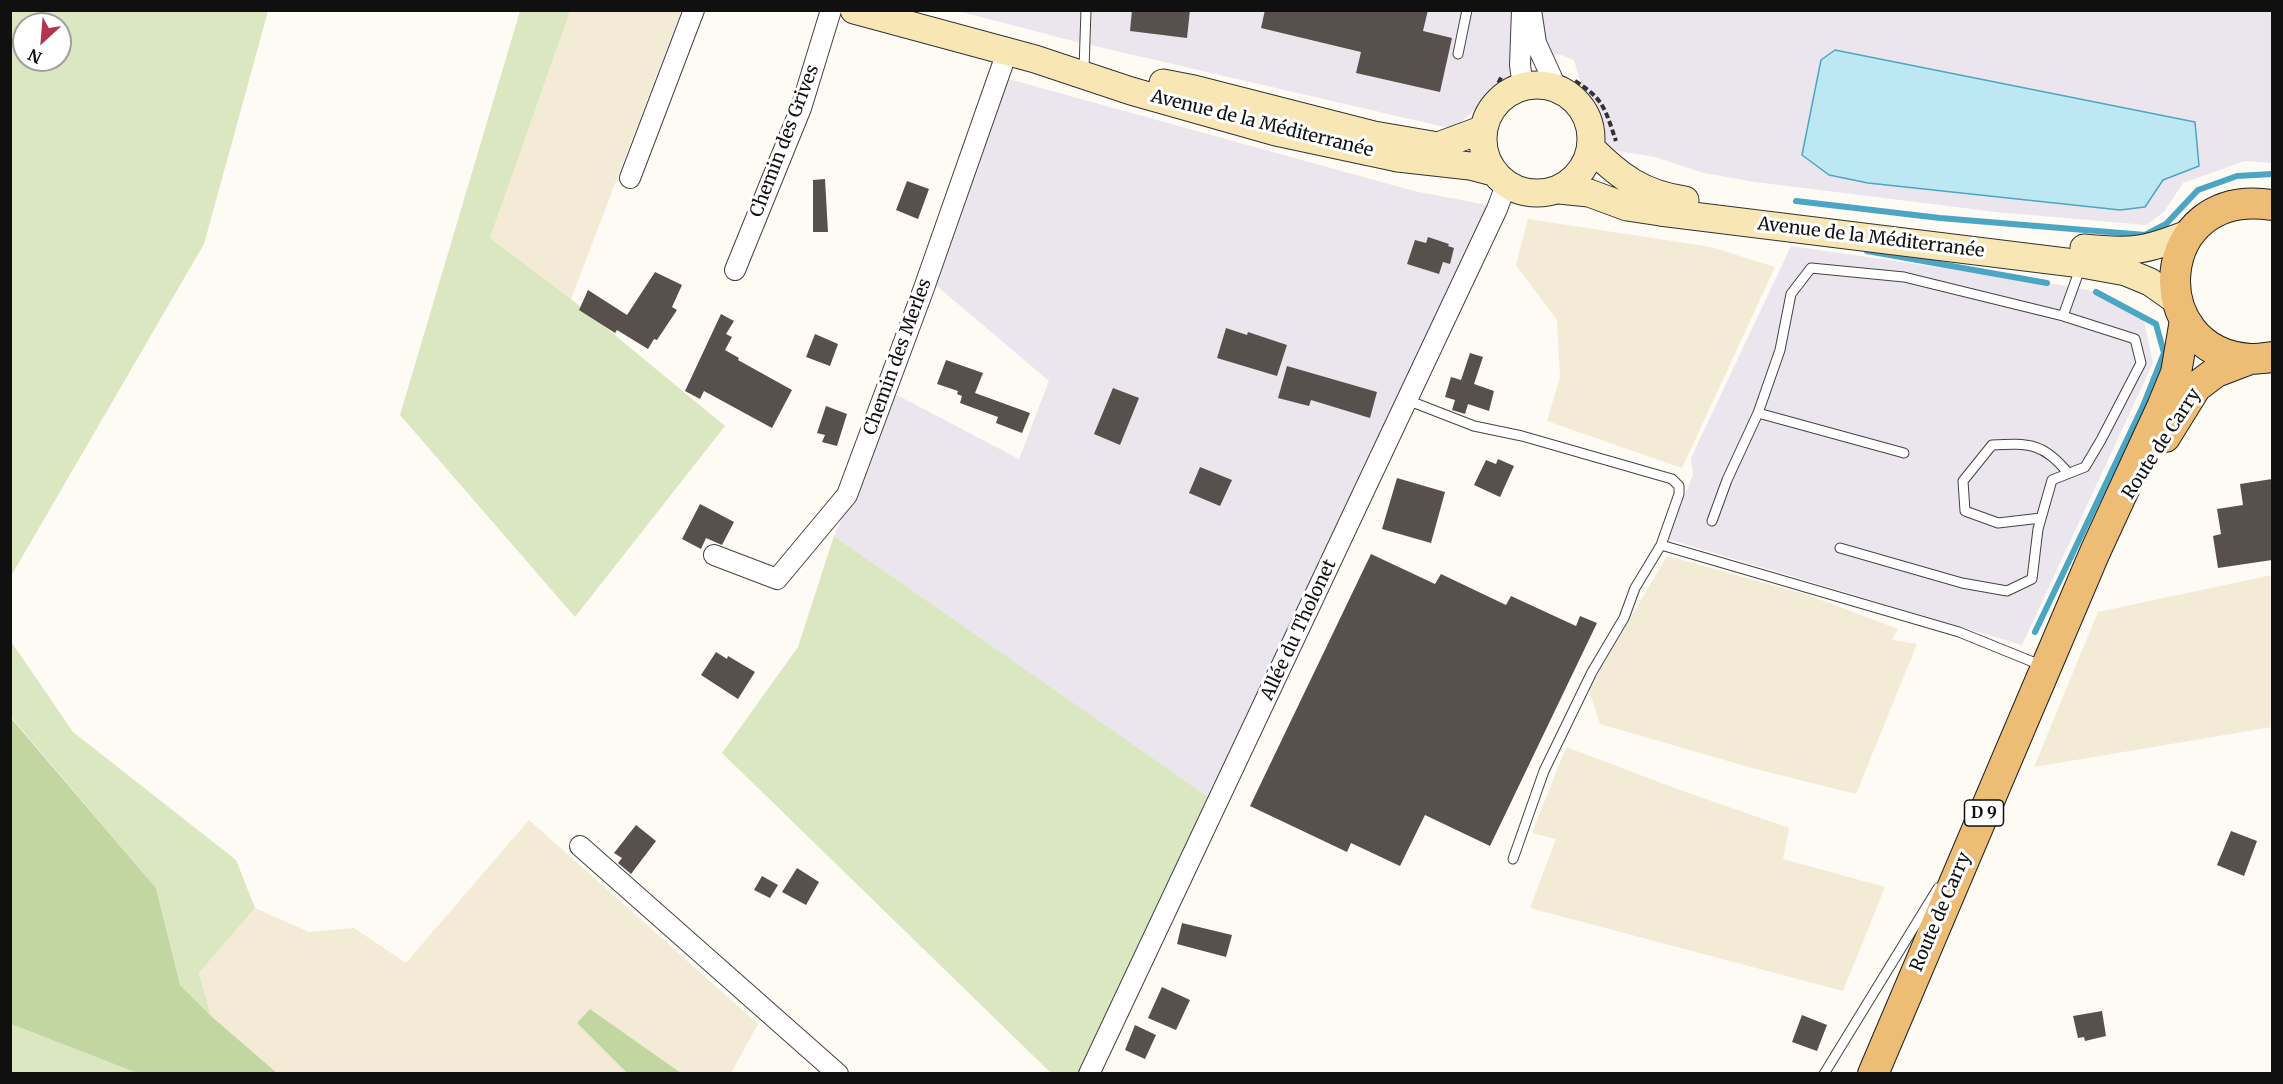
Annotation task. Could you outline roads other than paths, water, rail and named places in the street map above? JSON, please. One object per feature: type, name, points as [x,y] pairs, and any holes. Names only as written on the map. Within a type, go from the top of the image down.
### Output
[{"type":"main road","name":"Avenue de la Méditerranée","points":[[854,10],[1035,59],[1194,89],[1374,135],[1438,146],[1484,129]]},
{"type":"main road","name":"Avenue de la Méditerranée","points":[[1035,59],[1131,91],[1276,132],[1398,158],[1470,166],[1500,178]]},
{"type":"main road","points":[[1564,84],[1584,112],[1591,129],[1591,148],[1585,165],[1574,180],[1559,190],[1541,194],[1523,192],[1500,178],[1485,156],[1482,139],[1484,129],[1494,106],[1506,94],[1523,87],[1564,84]]},
{"type":"main road","name":"Avenue de la Méditerranée","points":[[1591,148],[1616,173],[1666,198],[2116,252],[2142,250],[2190,233]]},
{"type":"main road","name":"Avenue de la Méditerranée","points":[[1559,190],[1589,193],[1627,207],[1660,212],[2082,264],[2126,272],[2150,282],[2181,310]]},
{"type":"main road","points":[[2190,233],[2207,216],[2229,205],[2253,202],[2272,205]]},
{"type":"main road","name":"Route de Carry","points":[[1873,1074],[2095,552],[2176,373],[2181,310],[2174,284],[2181,249],[2190,233]]},
{"type":"main road","points":[[2181,310],[2201,340],[2224,353],[2261,358]]},
{"type":"main road","name":"Route de Carry","points":[[2095,552],[2196,387],[2216,372],[2261,358]]},
{"type":"street","points":[[630,178],[694,10]]},
{"type":"street","name":"Chemin des Grives","points":[[735,270],[801,108],[831,10]]},
{"type":"street","points":[[1522,10],[1520,65],[1523,87]]},
{"type":"street","points":[[1531,10],[1536,43],[1564,84]]},
{"type":"street","name":"Chemin des Merles","points":[[714,555],[777,579],[847,495],[924,288],[1007,52]]},
{"type":"street","name":"Allée du Tholonet","points":[[1089,1074],[1497,209],[1500,178]]},
{"type":"street","points":[[580,846],[838,1074]]},
{"type":"lane","points":[[1084,69],[1086,10]]},
{"type":"lane","points":[[1458,54],[1467,10]]},
{"type":"lane","points":[[2063,316],[2082,264]]},
{"type":"lane","points":[[1712,521],[1726,480],[1758,413],[1780,350],[1791,294],[1811,268],[1904,277],[2063,316],[2135,339],[2141,363],[2101,440],[2085,467],[2052,480],[2041,518],[2032,579],[2007,591],[1962,583],[1840,548]]},
{"type":"lane","points":[[1407,400],[1474,426],[1522,436],[1672,479],[1679,486],[1679,494],[1661,545],[1635,588],[1624,618],[1592,672],[1544,771],[1513,859]]},
{"type":"lane","points":[[1758,413],[1904,453]]},
{"type":"lane","points":[[2041,518],[1998,524],[1965,511],[1963,481],[1992,444],[2028,444],[2055,457],[2068,473]]},
{"type":"lane","points":[[1661,545],[1959,632],[2046,667]]},
{"type":"lane","points":[[1950,869],[1981,819]]},
{"type":"lane","points":[[1824,1074],[1943,879]]},
{"type":"water","points":[[1835,50],[2195,122],[2199,166],[2163,180],[2145,207],[2120,210],[1868,183],[1829,175],[1802,155],[1821,60]]},
{"type":"waterway","points":[[1796,201],[1940,218],[2145,235],[2166,224],[2198,190],[2237,176],[2272,174]]},
{"type":"waterway","points":[[1867,251],[2047,283]]},
{"type":"waterway","points":[[2035,632],[2143,406],[2164,353],[2156,324],[2096,292]]}]
